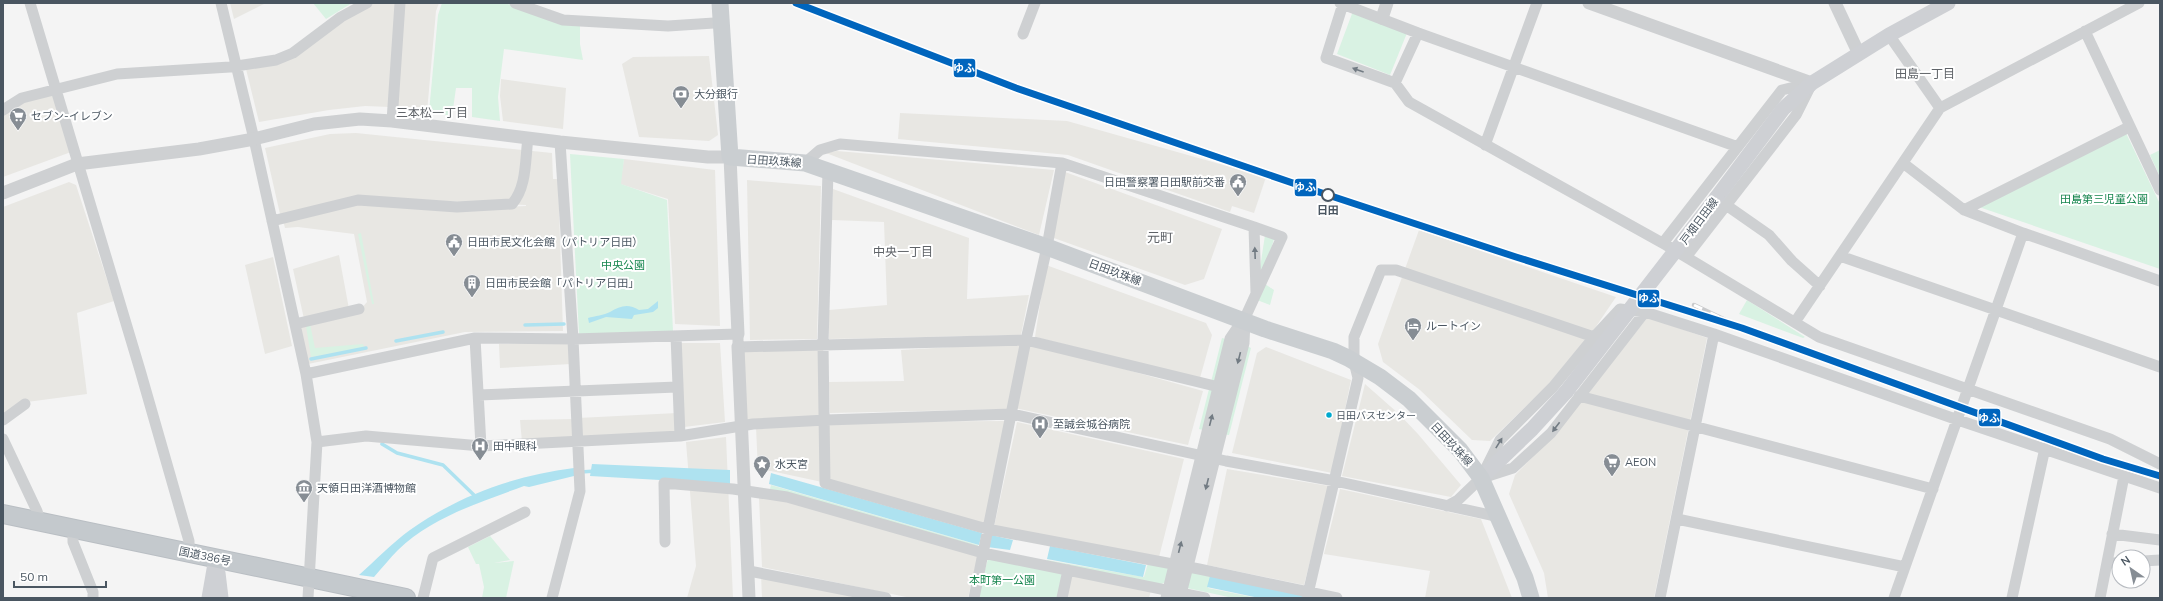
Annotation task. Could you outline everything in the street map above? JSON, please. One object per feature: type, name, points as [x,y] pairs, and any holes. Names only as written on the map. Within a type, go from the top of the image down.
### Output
[{"type":"highway","name":"国道386号","points":[[3,514],[406,598]]},
{"type":"main road","points":[[720,3],[730,158]]},
{"type":"main road","name":"戸畑日田線","points":[[1482,478],[1532,429],[1573,394],[1722,201],[1783,109],[1812,83],[1888,35],[1940,5]]},
{"type":"main road","name":"日田玖珠線","points":[[730,158],[805,163],[1047,247],[1265,329],[1333,350],[1380,377],[1409,399],[1460,450],[1482,478],[1525,578],[1531,598]]},
{"type":"main road","points":[[211,597],[216,558]]},
{"type":"street","points":[[30,3],[55,91],[167,461],[189,541],[189,552]]},
{"type":"street","points":[[221,3],[254,139],[306,374],[317,442],[308,598]]},
{"type":"street","points":[[3,110],[22,98],[55,91],[117,74],[236,66],[276,60],[293,53],[341,17],[367,3]]},
{"type":"street","points":[[392,121],[400,3]]},
{"type":"street","points":[[515,3],[563,20],[668,26],[714,23]]},
{"type":"street","points":[[713,3],[719,97],[727,108]]},
{"type":"street","points":[[1023,34],[1035,3]]},
{"type":"street","points":[[1382,18],[1387,3]]},
{"type":"street","points":[[1485,145],[1537,3]]},
{"type":"street","points":[[1589,3],[1812,83]]},
{"type":"street","points":[[1834,3],[1859,54]]},
{"type":"street","points":[[1795,322],[1940,108],[2139,3]]},
{"type":"street","points":[[1738,147],[1341,4],[1326,58],[1395,83],[1409,102],[1663,243],[1819,337],[2110,439],[2160,464]]},
{"type":"street","points":[[2086,31],[2129,127],[2160,190]]},
{"type":"street","points":[[1395,83],[1418,33]]},
{"type":"street","points":[[1888,35],[1940,108]]},
{"type":"street","points":[[1663,243],[1782,90],[1812,83]]},
{"type":"street","points":[[3,192],[77,164],[199,149],[254,139],[314,124],[360,119],[392,121],[560,142],[730,158],[749,598]]},
{"type":"street","points":[[1964,210],[2129,127]]},
{"type":"street","points":[[272,221],[358,200],[457,207],[512,204],[517,198],[523,184],[528,138]]},
{"type":"street","points":[[552,598],[580,490],[574,339],[560,142]]},
{"type":"street","points":[[805,163],[820,150],[840,144],[1062,163],[1282,237],[1267,274],[1256,292],[1244,320],[1231,339],[1219,387],[1208,457]]},
{"type":"street","points":[[974,598],[989,530],[1026,340],[1047,247],[1062,163]]},
{"type":"street","points":[[1903,163],[1964,210],[2023,233],[2160,281]]},
{"type":"street","points":[[828,171],[823,344],[826,420],[825,483],[989,530],[1181,566],[1307,596],[1336,598]]},
{"type":"street","points":[[1686,257],[1722,201],[1769,235],[1792,261],[1820,286]]},
{"type":"street","points":[[1254,227],[1256,292]]},
{"type":"street","points":[[1894,598],[2023,233]]},
{"type":"street","points":[[1840,256],[2160,367]]},
{"type":"street","points":[[1307,596],[1358,378],[1354,362],[1354,336],[1381,270],[1396,270],[1594,337]]},
{"type":"street","points":[[1448,506],[1458,500],[1482,478],[1500,440],[1552,387],[1620,309],[1645,312],[1714,334],[1958,420],[2045,448],[2160,488]]},
{"type":"street","points":[[295,324],[359,310]]},
{"type":"street","points":[[1645,312],[1573,394],[1933,489]]},
{"type":"street","points":[[1174,595],[1208,457],[1243,343],[1244,320]]},
{"type":"street","points":[[1660,598],[1714,334]]},
{"type":"street","points":[[676,336],[680,436]]},
{"type":"street","points":[[306,374],[475,338],[574,339],[676,336],[823,344],[1026,340],[1219,387]]},
{"type":"street","points":[[475,338],[481,446]]},
{"type":"street","points":[[478,396],[575,390],[678,387]]},
{"type":"street","points":[[3,420],[25,404]]},
{"type":"street","points":[[317,442],[366,436],[481,446],[680,436],[742,426],[826,420],[1012,414],[1208,457],[1335,481],[1499,517]]},
{"type":"street","points":[[3,439],[37,511],[40,521]]},
{"type":"street","points":[[2012,598],[2045,448]]},
{"type":"street","points":[[2100,598],[2124,476]]},
{"type":"street","points":[[666,542],[664,484],[745,491],[787,497],[983,553],[1068,570],[1174,595],[1205,598]]},
{"type":"street","points":[[423,598],[433,558],[525,512]]},
{"type":"street","points":[[1677,519],[1905,567]]},
{"type":"street","points":[[73,528],[73,542],[93,592],[93,598]]},
{"type":"street","points":[[2112,534],[2160,540]]},
{"type":"street","points":[[2107,563],[2111,563]]},
{"type":"street","points":[[1062,598],[1068,570]]},
{"type":"street","points":[[749,571],[886,598]]},
{"type":"shaded area","points":[[230,3],[266,3],[234,19]]},
{"type":"shaded area","points":[[373,3],[397,3],[390,107],[365,106],[329,110],[259,122],[246,69],[277,63],[343,19]]},
{"type":"shaded area","points":[[401,3],[439,3],[436,11],[427,112],[394,109]]},
{"type":"shaded area","points":[[709,56],[718,135],[709,141],[639,137],[622,64],[633,57]]},
{"type":"shaded area","points":[[501,79],[566,88],[563,129],[503,121],[500,96]]},
{"type":"shaded area","points":[[53,94],[71,152],[3,177],[3,113],[28,100]]},
{"type":"shaded area","points":[[900,113],[1067,121],[1266,177],[1254,213],[1232,206],[1230,212],[1068,155],[898,139]]},
{"type":"shaded area","points":[[356,133],[552,153],[553,179],[558,179],[563,331],[465,332],[308,364],[300,324],[360,310],[367,302],[354,234],[298,227],[285,228],[283,220],[358,202],[455,209],[526,206],[357,197],[280,214],[265,148],[330,134]]},
{"type":"shaded area","points":[[837,151],[1054,170],[1039,235],[826,153]]},
{"type":"shaded area","points":[[624,159],[715,170],[720,326],[675,324],[668,199],[620,184]]},
{"type":"shaded area","points":[[1065,172],[1222,229],[1204,279],[1185,285],[1051,237]]},
{"type":"shaded area","points":[[747,180],[821,186],[817,339],[750,340]]},
{"type":"shaded area","points":[[69,182],[76,185],[114,301],[77,313],[87,394],[27,402],[3,417],[3,207]]},
{"type":"shaded area","points":[[833,189],[969,238],[967,299],[1029,295],[1021,335],[829,339],[829,310],[887,305],[884,222],[832,220]]},
{"type":"shaded area","points":[[1419,230],[1616,297],[1595,328],[1548,385],[1490,441],[1472,440],[1420,390],[1383,362],[1378,344]]},
{"type":"shaded area","points":[[339,255],[349,309],[304,319],[293,269]]},
{"type":"shaded area","points":[[273,257],[292,346],[265,354],[245,265]]},
{"type":"shaded area","points":[[1046,265],[1206,323],[1212,335],[1200,378],[1035,337]]},
{"type":"shaded area","points":[[1648,317],[1707,338],[1654,598],[1548,598],[1544,573],[1509,494],[1515,475],[1549,440]]},
{"type":"shaded area","points":[[571,342],[571,364],[500,368],[499,344]]},
{"type":"shaded area","points":[[1027,342],[1203,391],[1188,445],[1015,408]]},
{"type":"shaded area","points":[[680,343],[720,343],[725,422],[684,427]]},
{"type":"shaded area","points":[[1023,343],[1011,409],[830,413],[829,382],[904,381],[901,350]]},
{"type":"shaded area","points":[[823,344],[826,420],[742,426],[738,347]]},
{"type":"shaded area","points":[[1266,347],[1351,380],[1332,473],[1232,453],[1257,353]]},
{"type":"shaded area","points":[[1365,384],[1399,414],[1461,485],[1451,497],[1342,476]]},
{"type":"shaded area","points":[[677,413],[678,435],[579,440],[578,418]]},
{"type":"shaded area","points":[[574,419],[575,439],[522,442],[520,420]]},
{"type":"shaded area","points":[[1006,421],[984,523],[827,482],[828,422]]},
{"type":"shaded area","points":[[1017,422],[1184,459],[1159,557],[994,527]]},
{"type":"shaded area","points":[[823,423],[822,482],[771,471],[758,471],[756,427]]},
{"type":"shaded area","points":[[726,437],[733,598],[687,598],[696,566],[686,442]]},
{"type":"shaded area","points":[[1227,469],[1329,486],[1304,585],[1207,565]]},
{"type":"shaded area","points":[[1340,489],[1481,519],[1512,598],[1425,598],[1430,571],[1324,554]]},
{"type":"shaded area","points":[[759,497],[781,499],[978,555],[968,598],[911,598],[762,567]]},
{"type":"shaded area","points":[[1071,574],[1151,590],[1149,598],[1065,598]]},
{"type":"shaded area","points":[[761,575],[878,598],[762,598]]},
{"type":"green space","points":[[313,3],[352,3],[326,19]]},
{"type":"green space","points":[[442,3],[505,3],[560,22],[580,25],[580,44],[583,60],[504,49],[498,97],[500,121],[472,117],[472,88],[456,88],[452,116],[429,112],[438,15]]},
{"type":"green space","points":[[1353,11],[1407,33],[1390,75],[1337,54]]},
{"type":"green space","name":"田島第三児童公園","points":[[2126,133],[2160,204],[2160,269],[1979,207]]},
{"type":"green space","points":[[2160,150],[2160,177],[2150,155]]},
{"type":"green space","name":"中央公園","points":[[570,154],[624,159],[621,184],[667,200],[673,331],[579,334]]},
{"type":"green space","points":[[361,233],[374,304],[372,304],[358,234]]},
{"type":"green space","points":[[1265,235],[1274,239],[1264,272],[1259,275]]},
{"type":"green space","points":[[1265,284],[1274,290],[1270,305],[1257,300]]},
{"type":"green space","points":[[1747,300],[1805,337],[1803,338],[1739,314]]},
{"type":"green space","points":[[310,324],[315,348],[363,344],[364,347],[311,357],[306,326]]},
{"type":"green space","points":[[1222,338],[1229,340],[1218,384],[1211,382]]},
{"type":"green space","points":[[1245,345],[1251,348],[1229,435],[1222,434]]},
{"type":"green space","points":[[1209,389],[1217,391],[1207,431],[1199,429]]},
{"type":"green space","points":[[771,485],[978,545],[977,550],[769,493]]},
{"type":"green space","points":[[490,536],[510,560],[494,563],[514,561],[506,598],[482,598],[484,587],[479,564],[476,564],[468,547]]},
{"type":"green space","name":"本町第一公園","points":[[988,559],[1062,573],[1057,598],[977,598]]},
{"type":"green space","points":[[1047,560],[1144,577],[1148,563],[1165,564],[1169,571],[1166,582],[1161,584],[1046,563]]},
{"type":"green space","points":[[1187,571],[1211,576],[1208,588],[1257,598],[1233,598],[1187,588]]},
{"type":"water","points":[[658,301],[658,308],[653,312],[634,315],[632,319],[606,317],[589,323],[588,318],[608,313],[617,308],[628,306],[639,310],[648,309]]},
{"type":"water","points":[[592,464],[730,470],[730,484],[590,476]]},
{"type":"water","points":[[574,468],[574,476],[529,487],[524,486],[441,519],[411,538],[395,553],[374,577],[359,575],[403,535],[429,518],[468,497],[508,482],[530,476]]},
{"type":"water","points":[[771,473],[982,533],[979,545],[769,484]]},
{"type":"water","points":[[991,535],[1013,540],[1010,550],[987,547]]},
{"type":"water","points":[[1050,546],[1146,565],[1143,577],[1047,559]]},
{"type":"water","points":[[1210,576],[1304,595],[1303,598],[1259,598],[1207,587]]},
{"type":"waterway","points":[[525,325],[564,324]]},
{"type":"waterway","points":[[396,341],[443,332]]},
{"type":"waterway","points":[[311,359],[366,348]]},
{"type":"waterway","points":[[382,444],[397,453],[443,465],[476,497]]},
{"type":"waterway","points":[[581,472],[595,471]]},
{"type":"railway","points":[[1694,305],[1742,328]]},
{"type":"transit line","name":"ゆふ","points":[[796,3],[1016,88],[1319,192],[1516,257],[1742,328],[2103,459],[2160,476]]},
{"type":"place","name":"大分銀行","points":[[681,109]]},
{"type":"place","name":"セブン-イレブン","points":[[18,131]]},
{"type":"place","name":"日田","points":[[1328,195]]},
{"type":"place","name":"日田警察署日田駅前交番","points":[[1238,197]]},
{"type":"place","name":"日田市民文化会館（パトリア日田）","points":[[454,257]]},
{"type":"place","name":"日田市民会館「パトリア日田」","points":[[472,298]]},
{"type":"place","name":"ルートイン","points":[[1413,341]]},
{"type":"place","name":"日田バスセンター","points":[[1329,415]]},
{"type":"place","name":"至誠会城谷病院","points":[[1040,439]]},
{"type":"place","name":"田中眼科","points":[[480,461]]},
{"type":"place","name":"AEON","points":[[1612,477]]},
{"type":"place","name":"水天宮","points":[[762,479]]},
{"type":"place","name":"天領日田洋酒博物館","points":[[304,503]]},
{"type":"district","name":"田島一丁目","points":[[1925,73]]},
{"type":"district","name":"三本松一丁目","points":[[432,112]]},
{"type":"district","name":"元町","points":[[1160,237]]},
{"type":"district","name":"中央一丁目","points":[[903,251]]}]
